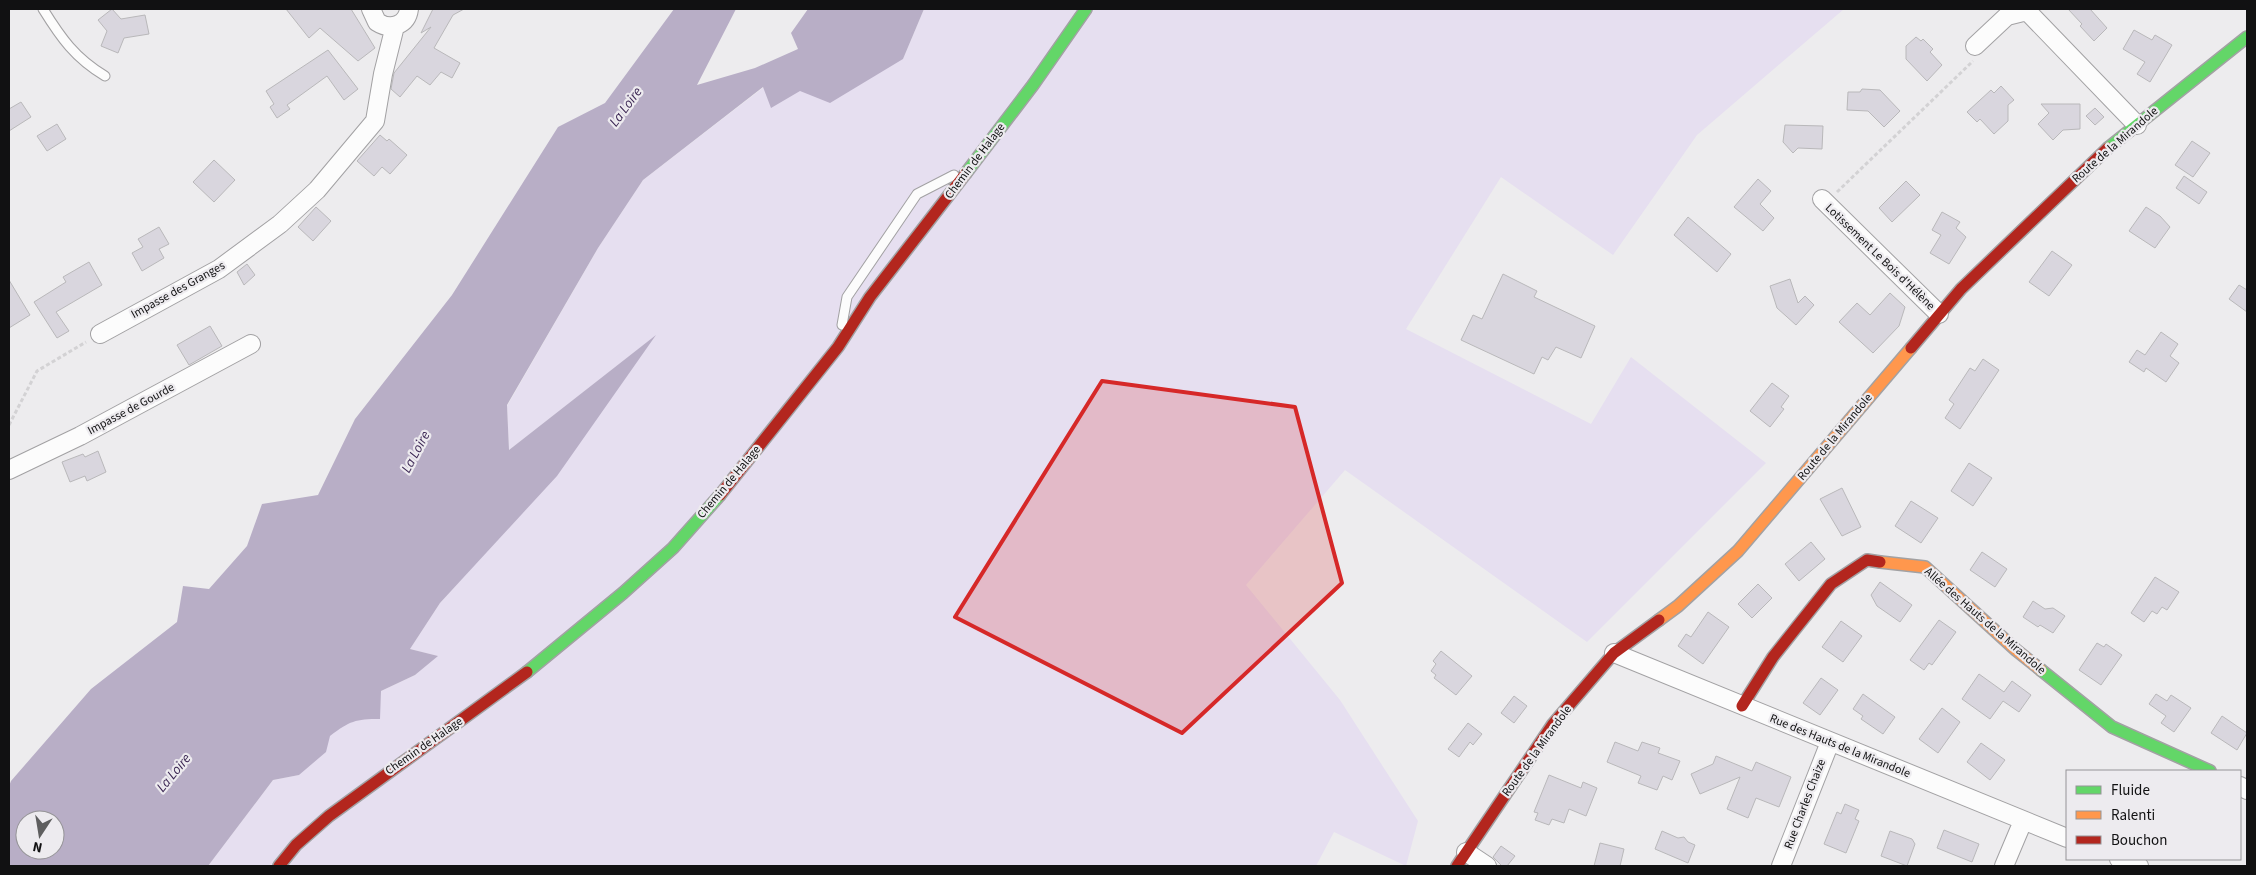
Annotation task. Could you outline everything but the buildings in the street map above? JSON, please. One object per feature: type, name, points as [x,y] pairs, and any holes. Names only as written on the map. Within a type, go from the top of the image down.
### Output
[{"type":"street","points":[[371,9],[377,22],[388,27],[395,26],[405,20],[409,9]]},
{"type":"street","name":"Chemin de Halage","points":[[279,866],[296,845],[329,816],[531,670],[673,548],[730,483],[808,382],[838,347],[870,297],[1033,85],[1086,9]]},
{"type":"street","points":[[1974,53],[2007,16],[2028,10],[2137,125]]},
{"type":"street","name":"Impasse des Granges","points":[[100,334],[219,268],[280,224],[317,190],[376,121],[383,74],[395,26]]},
{"type":"street","name":"Route de la Mirandole","points":[[1462,859],[1553,724],[1614,653],[1678,606],[1738,551],[1961,289],[2096,158],[2247,37]]},
{"type":"street","name":"Lotissement Le Bois d'Hélène","points":[[1824,202],[1939,314]]},
{"type":"street","name":"Impasse de Gourde","points":[[9,470],[80,436],[251,344]]},
{"type":"street","name":"Allée des Hauts de la Mirandole","points":[[1742,706],[1773,657],[1831,584],[1868,560],[1925,567],[2016,650],[2112,727],[2208,770]]},
{"type":"street","name":"Rue des Hauts de la Mirandole","points":[[1614,653],[2066,838]]},
{"type":"street","name":"Rue Charles Chaize","points":[[1781,866],[1830,742]]},
{"type":"street","points":[[2004,866],[2023,821]]},
{"type":"street","points":[[1462,859],[1487,866]]},
{"type":"street","points":[[2122,860],[2138,866]]},
{"type":"lane","points":[[43,9],[72,52],[90,67],[105,76]]},
{"type":"lane","points":[[838,347],[847,297],[917,194],[972,165]]},
{"type":"path","points":[[1824,202],[1974,53]]},
{"type":"path","points":[[9,425],[37,371],[100,334]]},
{"type":"highlighted area","points":[[1102,381],[1295,407],[1342,583],[1182,733],[955,617]]},
{"type":"shaded area","points":[[924,9],[1844,9],[1697,135],[1613,255],[1501,177],[1406,329],[1591,424],[1631,357],[1766,463],[1587,642],[1345,470],[1246,585],[1340,700],[1418,821],[1406,866],[1334,832],[1316,866],[208,866],[273,780],[299,775],[324,741],[340,727],[359,719],[379,719],[381,691],[415,675],[437,656],[410,649],[440,603],[556,476],[654,337],[509,450],[507,406],[598,248],[643,180],[764,87],[800,91],[903,59]]},
{"type":"water","name":"La Loire","points":[[674,9],[736,9],[697,85],[755,68],[798,49],[791,33],[808,9],[924,9],[903,59],[830,103],[800,91],[771,108],[763,87],[643,180],[598,248],[507,405],[509,450],[656,335],[557,476],[440,603],[410,649],[438,656],[415,675],[381,691],[380,719],[358,720],[343,727],[330,736],[326,752],[299,775],[273,780],[208,866],[9,866],[9,786],[11,781],[91,689],[177,622],[183,586],[209,589],[247,546],[262,504],[318,495],[355,419],[452,295],[558,127],[605,103]]},
{"type":"traffic: fast","points":[[966,173],[1033,85],[1086,9]]},
{"type":"traffic: fast","points":[[2108,148],[2247,37]]},
{"type":"traffic: fast","points":[[527,672],[623,593],[673,548],[720,495]]},
{"type":"traffic: fast","points":[[2041,670],[2112,727],[2208,770]]},
{"type":"traffic: slow","points":[[1659,620],[1678,606],[1738,551],[1911,348]]},
{"type":"traffic: slow","points":[[1880,562],[1925,567],[2016,650],[2041,670]]},
{"type":"traffic: jam","points":[[1911,348],[1961,289],[2108,148]]},
{"type":"traffic: jam","points":[[720,495],[838,347],[870,297],[966,173]]},
{"type":"traffic: jam","points":[[1742,706],[1773,657],[1831,584],[1867,560],[1880,562]]},
{"type":"traffic: jam","points":[[1457,866],[1553,724],[1614,653],[1659,620]]},
{"type":"traffic: jam","points":[[279,866],[296,845],[329,816],[527,672]]}]
